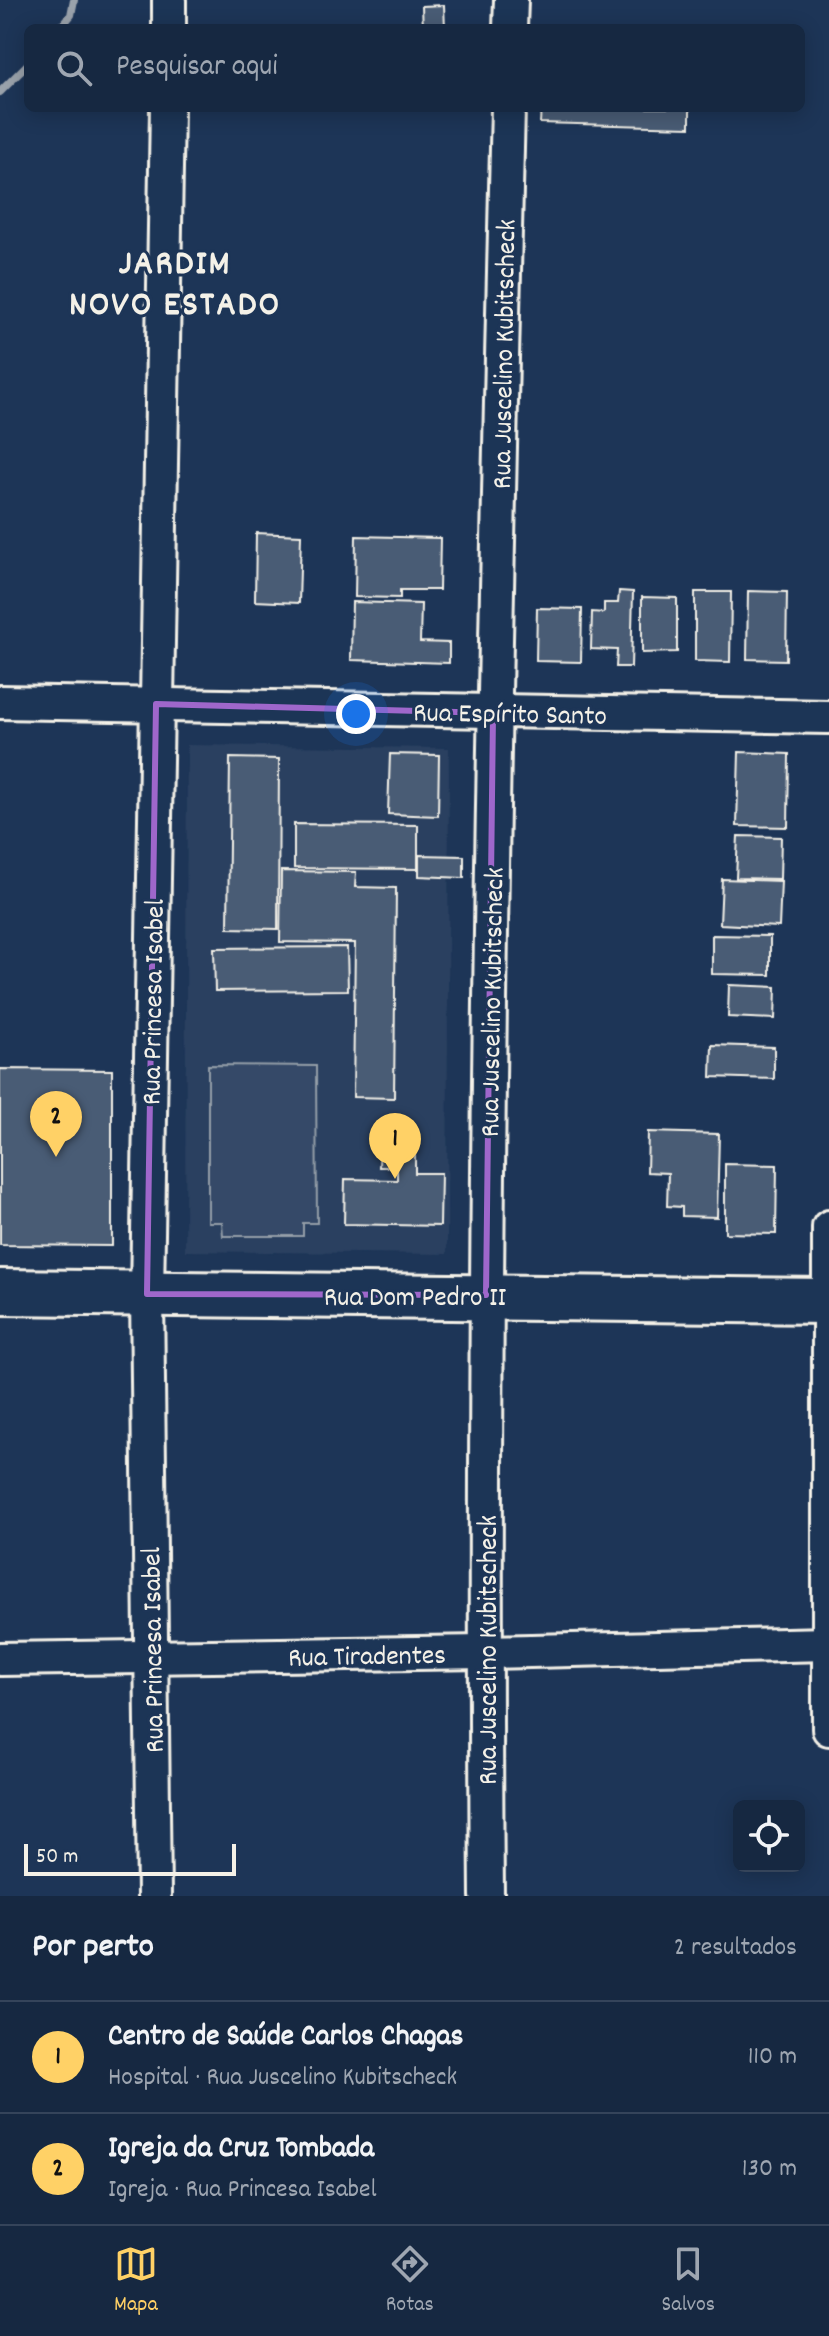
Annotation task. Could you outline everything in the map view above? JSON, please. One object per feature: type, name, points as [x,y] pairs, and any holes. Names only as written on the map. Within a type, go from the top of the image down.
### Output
[{"type":"street","points":[[169,0],[169,24]]},
{"type":"street","points":[[510,24],[511,0]]},
{"type":"street","name":"Rua Princesa Isabel","points":[[154,1896],[147,1294],[167,112]]},
{"type":"street","name":"Rua Juscelino Kubitscheck","points":[[487,1896],[486,1295],[493,713],[508,112]]},
{"type":"street","name":"Rua Espírito Santo","points":[[0,702],[829,717]]},
{"type":"street","points":[[829,1227],[829,1729]]},
{"type":"street","name":"Rua Dom Pedro II","points":[[0,1292],[828,1301]]},
{"type":"street","name":"Rua Tiradentes","points":[[0,1659],[828,1644]]},
{"type":"highlighted area","points":[[156,704],[493,713],[486,1295],[147,1294]]},
{"type":"shaded area","points":[[187,745],[449,748],[447,1254],[185,1251]]},
{"type":"shaded area","points":[[208,1065],[316,1066],[317,1223],[303,1223],[303,1236],[223,1236],[222,1222],[208,1222]]},
{"type":"building","points":[[444,5],[445,24],[423,24],[422,6]]},
{"type":"building","points":[[541,112],[690,112],[690,127],[540,123]]},
{"type":"building","points":[[256,533],[301,535],[299,603],[255,601]]},
{"type":"building","points":[[356,536],[440,538],[439,590],[400,590],[400,598],[355,597]]},
{"type":"building","points":[[619,591],[633,592],[631,667],[616,667],[617,650],[591,649],[592,612],[604,613],[604,603],[618,603]]},
{"type":"building","points":[[748,591],[787,592],[786,660],[747,659]]},
{"type":"building","points":[[695,592],[731,592],[730,662],[695,661]]},
{"type":"building","points":[[642,597],[677,598],[677,652],[642,653]]},
{"type":"building","points":[[352,602],[421,604],[420,642],[449,643],[449,663],[351,660]]},
{"type":"building","points":[[537,608],[582,609],[581,662],[536,661]]},
{"type":"building","points":[[739,752],[789,754],[788,827],[737,826]]},
{"type":"building","points":[[390,754],[439,755],[438,816],[388,814]]},
{"type":"building","points":[[230,758],[279,759],[278,929],[228,928]]},
{"type":"building","points":[[294,824],[418,825],[418,869],[294,868]]},
{"type":"building","points":[[738,836],[781,837],[780,879],[736,878]]},
{"type":"building","points":[[419,855],[464,856],[464,878],[419,876]]},
{"type":"building","points":[[281,871],[356,872],[355,887],[396,888],[394,1098],[353,1097],[355,943],[280,942]]},
{"type":"building","points":[[722,879],[781,881],[779,927],[720,924]]},
{"type":"building","points":[[712,935],[770,936],[770,975],[712,974]]},
{"type":"building","points":[[347,947],[348,990],[215,991],[214,948]]},
{"type":"building","points":[[729,985],[776,987],[775,1019],[728,1017]]},
{"type":"building","points":[[712,1045],[774,1047],[774,1079],[711,1077]]},
{"type":"building","points":[[0,1069],[112,1070],[112,1246],[0,1245]]},
{"type":"building","points":[[648,1132],[719,1134],[717,1217],[682,1216],[682,1207],[667,1206],[668,1173],[647,1172]]},
{"type":"building","points":[[380,1143],[415,1144],[415,1173],[441,1173],[440,1226],[344,1224],[345,1179],[397,1180],[397,1167],[379,1167]]},
{"type":"building","points":[[725,1164],[777,1165],[776,1234],[725,1233]]},
{"type":"waterway","points":[[63,24],[71,15],[74,0]]},
{"type":"waterway","points":[[0,92],[24,68]]},
{"type":"place","name":"Igreja da Cruz Tombada","points":[[56,1157]]},
{"type":"place","name":"Centro de Saúde Carlos Chagas","points":[[395,1179]]},
{"type":"district","name":"JARDIM NOVO ESTADO","points":[[175,280]]}]
